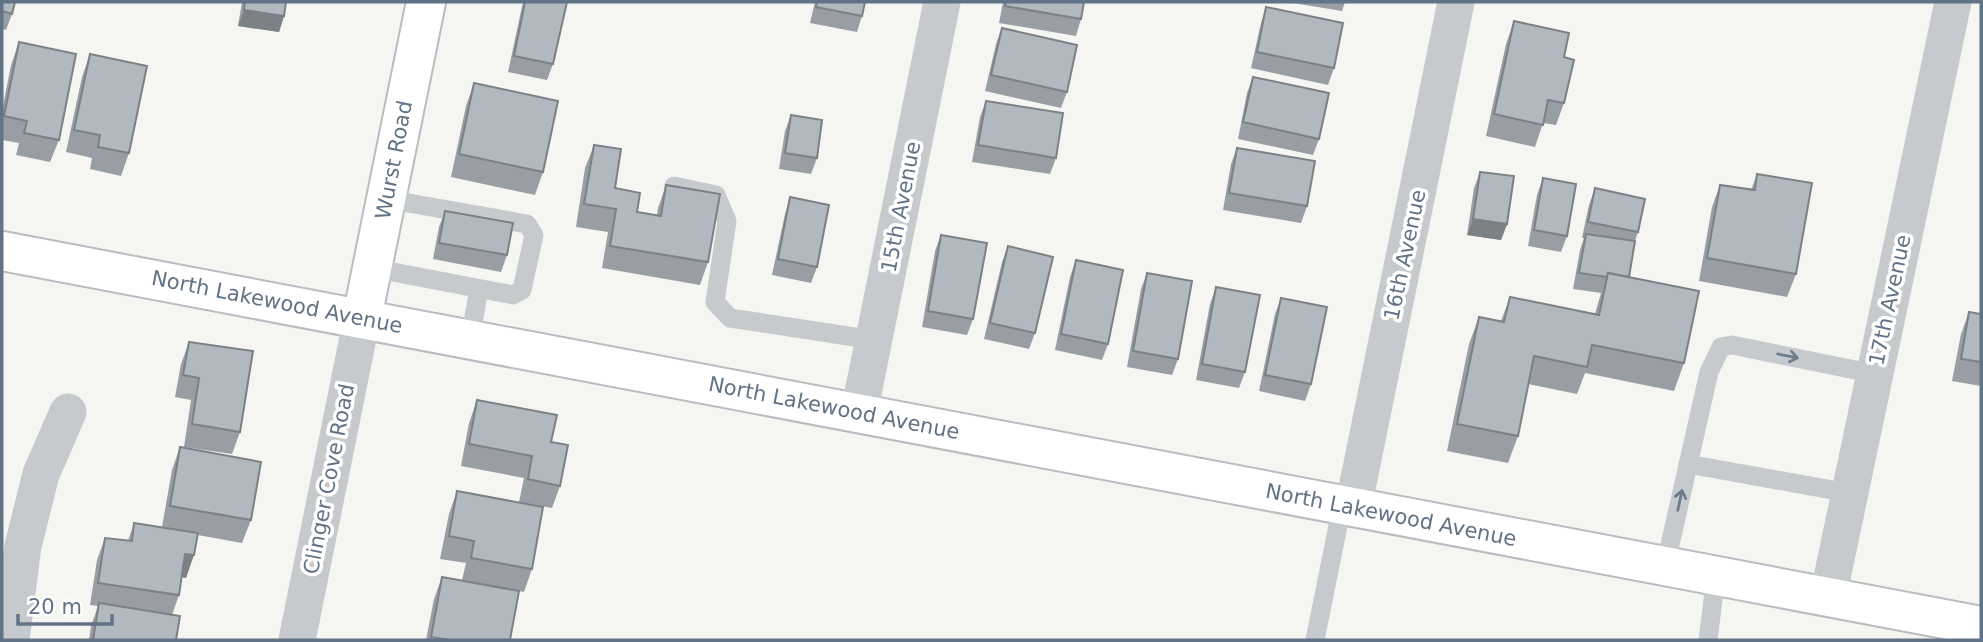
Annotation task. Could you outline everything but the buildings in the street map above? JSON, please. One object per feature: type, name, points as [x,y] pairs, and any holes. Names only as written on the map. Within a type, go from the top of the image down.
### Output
[{"type":"street","name":"Wurst Road","points":[[362,318],[426,2]]},
{"type":"street","name":"15th Avenue","points":[[859,413],[942,2]]},
{"type":"street","name":"16th Avenue","points":[[1348,507],[1456,2]]},
{"type":"street","name":"17th Avenue","points":[[1828,597],[1953,2]]},
{"type":"street","name":"North Lakewood Avenue","points":[[2,251],[1981,626]]},
{"type":"street","name":"Clinger Cove Road","points":[[297,640],[362,318]]},
{"type":"street","points":[[10,640],[26,534],[41,474],[68,412]]},
{"type":"lane","points":[[674,186],[716,195],[722,208],[727,221],[715,302],[730,318],[874,340]]},
{"type":"lane","points":[[372,268],[513,295],[522,290],[534,235],[527,224],[386,199]]},
{"type":"lane","points":[[470,339],[479,289]]},
{"type":"lane","points":[[1665,567],[1709,372],[1721,347],[1732,345],[1875,374]]},
{"type":"lane","points":[[1688,464],[1849,493]]},
{"type":"lane","points":[[1315,640],[1348,507]]},
{"type":"lane","points":[[1708,640],[1716,576]]}]
